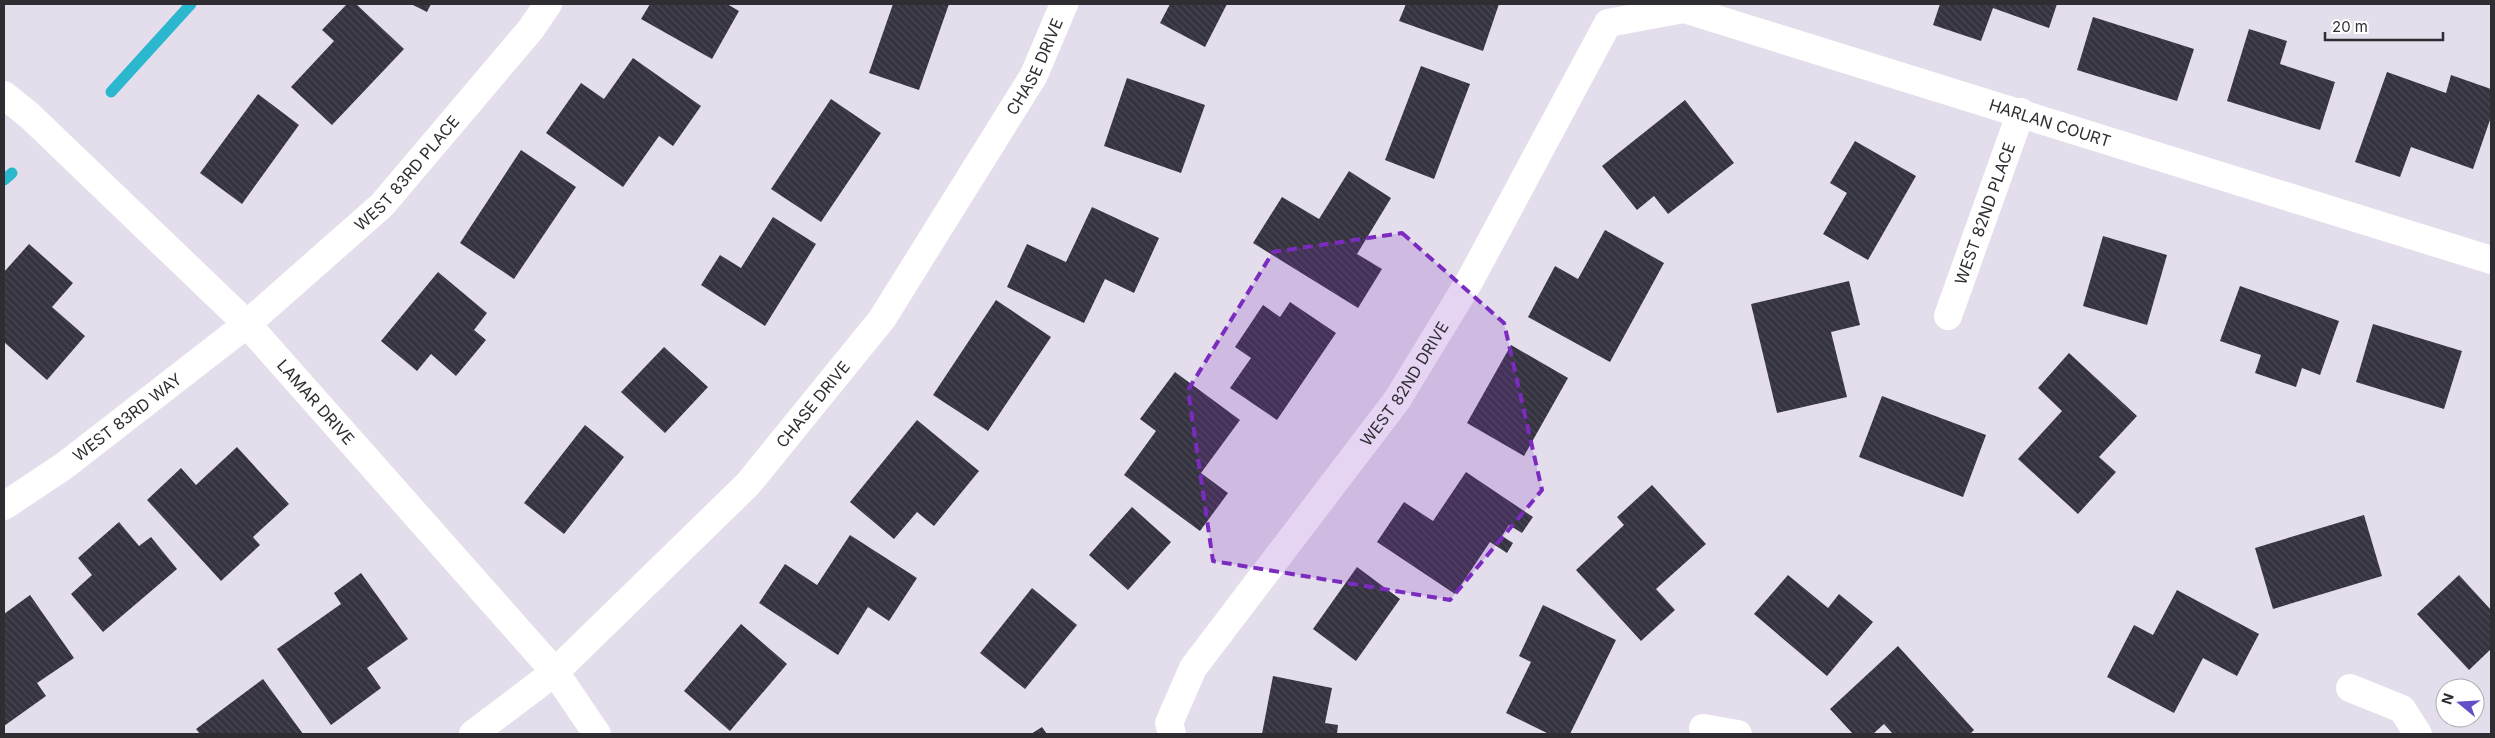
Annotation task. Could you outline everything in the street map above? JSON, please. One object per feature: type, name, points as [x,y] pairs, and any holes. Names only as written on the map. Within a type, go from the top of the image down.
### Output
[{"type":"street","name":"WEST 83RD PLACE","points":[[247,324],[382,205],[531,29],[548,4]]},
{"type":"street","name":"CHASE DRIVE","points":[[473,734],[555,672],[748,484],[882,319],[1034,74],[1064,4]]},
{"type":"street","name":"HARLAN COURT","points":[[1608,23],[1684,9],[2021,112],[2491,260]]},
{"type":"street","name":"WEST 82ND DRIVE","points":[[1170,729],[1193,668],[1398,400],[1469,282],[1608,23]]},
{"type":"street","name":"LAMAR DRIVE","points":[[4,95],[30,116],[247,324],[555,672],[597,734]]},
{"type":"street","name":"WEST 82ND PLACE","points":[[1948,316],[2021,112]]},
{"type":"street","name":"WEST 83RD WAY","points":[[4,506],[64,466],[247,324]]},
{"type":"street","points":[[2350,688],[2402,709],[2418,734]]},
{"type":"street","points":[[1703,728],[1738,734]]},
{"type":"highlighted area","points":[[1402,233],[1504,323],[1542,490],[1450,600],[1213,561],[1188,390],[1273,252]]},
{"type":"building","points":[[347,4],[356,4],[404,49],[332,125],[291,87],[334,41],[322,30]]},
{"type":"building","points":[[411,4],[431,4],[427,12]]},
{"type":"building","points":[[650,4],[727,4],[739,11],[712,59],[641,19]]},
{"type":"building","points":[[893,4],[949,4],[919,90],[869,73]]},
{"type":"building","points":[[1170,4],[1227,4],[1205,47],[1160,23]]},
{"type":"building","points":[[1406,4],[1499,4],[1483,51],[1399,21]]},
{"type":"building","points":[[1940,4],[2057,4],[2049,28],[1993,8],[1981,41],[1933,25]]},
{"type":"building","points":[[2093,17],[2194,49],[2177,101],[2077,70]]},
{"type":"building","points":[[2249,29],[2287,41],[2280,64],[2335,82],[2320,130],[2227,101]]},
{"type":"building","points":[[633,58],[701,106],[673,146],[659,136],[623,187],[546,133],[581,83],[604,99]]},
{"type":"building","points":[[1421,66],[1470,84],[1434,179],[1385,160]]},
{"type":"building","points":[[2387,72],[2446,93],[2451,75],[2491,89],[2491,117],[2473,169],[2411,147],[2400,177],[2355,162]]},
{"type":"building","points":[[1127,78],[1205,105],[1181,173],[1104,146]]},
{"type":"building","points":[[258,94],[299,125],[242,204],[200,173]]},
{"type":"building","points":[[831,99],[881,133],[821,222],[771,189]]},
{"type":"building","points":[[1685,100],[1734,163],[1668,214],[1654,196],[1637,210],[1602,166]]},
{"type":"building","points":[[1855,141],[1916,176],[1868,260],[1823,234],[1847,193],[1830,183]]},
{"type":"building","points":[[521,150],[576,187],[514,279],[460,243]]},
{"type":"building","points":[[1349,171],[1391,198],[1357,254],[1382,269],[1358,308],[1253,243],[1282,197],[1319,219]]},
{"type":"building","points":[[1092,207],[1159,238],[1134,293],[1105,279],[1084,323],[1007,287],[1027,244],[1066,262]]},
{"type":"building","points":[[773,217],[816,244],[765,326],[701,285],[720,255],[741,268]]},
{"type":"building","points":[[1605,230],[1664,263],[1610,362],[1528,317],[1555,266],[1578,279]]},
{"type":"building","points":[[2103,236],[2167,255],[2147,325],[2083,306]]},
{"type":"building","points":[[29,244],[73,283],[52,307],[85,336],[47,380],[4,342],[4,272]]},
{"type":"building","points":[[438,272],[487,313],[474,330],[486,340],[456,376],[431,354],[417,371],[381,341]]},
{"type":"building","points":[[1849,281],[1860,325],[1831,332],[1847,397],[1777,413],[1751,304]]},
{"type":"building","points":[[2240,286],[2339,321],[2320,375],[2302,368],[2296,387],[2255,373],[2261,355],[2220,341]]},
{"type":"building","points":[[996,300],[1051,337],[988,431],[933,395]]},
{"type":"building","points":[[1290,302],[1336,333],[1277,420],[1230,388],[1251,358],[1235,347],[1263,305],[1280,317]]},
{"type":"building","points":[[2373,324],[2462,351],[2444,409],[2356,382]]},
{"type":"building","points":[[1511,345],[1568,378],[1524,456],[1467,423]]},
{"type":"building","points":[[664,347],[708,387],[665,433],[621,392]]},
{"type":"building","points":[[2069,353],[2137,416],[2099,457],[2116,472],[2078,514],[2018,459],[2062,411],[2038,388]]},
{"type":"building","points":[[1175,372],[1240,420],[1201,473],[1228,493],[1200,531],[1124,475],[1156,431],[1140,419]]},
{"type":"building","points":[[1882,396],[1986,435],[1963,497],[1859,457]]},
{"type":"building","points":[[917,420],[979,471],[934,526],[917,512],[894,539],[850,502]]},
{"type":"building","points":[[585,425],[624,457],[564,534],[524,503]]},
{"type":"building","points":[[237,447],[289,504],[253,537],[260,545],[221,581],[147,500],[181,468],[196,485]]},
{"type":"building","points":[[1466,472],[1533,517],[1522,533],[1509,525],[1502,536],[1513,543],[1507,553],[1490,542],[1455,594],[1377,542],[1404,502],[1433,521]]},
{"type":"building","points":[[1652,485],[1706,544],[1656,589],[1675,610],[1641,641],[1576,570],[1624,525],[1617,517]]},
{"type":"building","points":[[1132,507],[1171,542],[1128,590],[1089,555]]},
{"type":"building","points":[[2364,515],[2382,576],[2273,609],[2255,548]]},
{"type":"building","points":[[119,522],[139,546],[151,537],[177,569],[103,632],[71,594],[92,575],[78,558]]},
{"type":"building","points":[[850,535],[917,578],[889,621],[868,607],[838,655],[759,603],[785,564],[817,585]]},
{"type":"building","points":[[1357,567],[1400,599],[1356,661],[1313,629]]},
{"type":"building","points":[[361,573],[408,639],[367,668],[381,688],[331,725],[277,649],[341,604],[334,593]]},
{"type":"building","points":[[1788,575],[1828,608],[1839,594],[1873,622],[1827,676],[1754,614]]},
{"type":"building","points":[[2459,575],[2491,610],[2491,649],[2469,670],[2417,614]]},
{"type":"building","points":[[1032,588],[1077,625],[1025,689],[980,653]]},
{"type":"building","points":[[2177,590],[2259,634],[2237,676],[2203,658],[2174,713],[2107,677],[2134,625],[2153,635]]},
{"type":"building","points":[[30,595],[74,658],[37,683],[46,696],[4,726],[4,614]]},
{"type":"building","points":[[1543,605],[1616,640],[1570,734],[1549,734],[1506,713],[1531,662],[1519,656]]},
{"type":"building","points":[[741,624],[787,664],[730,731],[684,691]]},
{"type":"building","points":[[1898,646],[1974,730],[1970,734],[1893,734],[1884,724],[1873,734],[1853,734],[1830,709]]},
{"type":"building","points":[[1273,676],[1332,688],[1325,723],[1338,725],[1337,734],[1262,734]]},
{"type":"building","points":[[263,679],[303,734],[200,734],[196,729]]},
{"type":"building","points":[[1042,727],[1047,734],[1031,734]]},
{"type":"waterway","points":[[111,92],[191,4]]},
{"type":"waterway","points":[[4,180],[12,173]]}]
